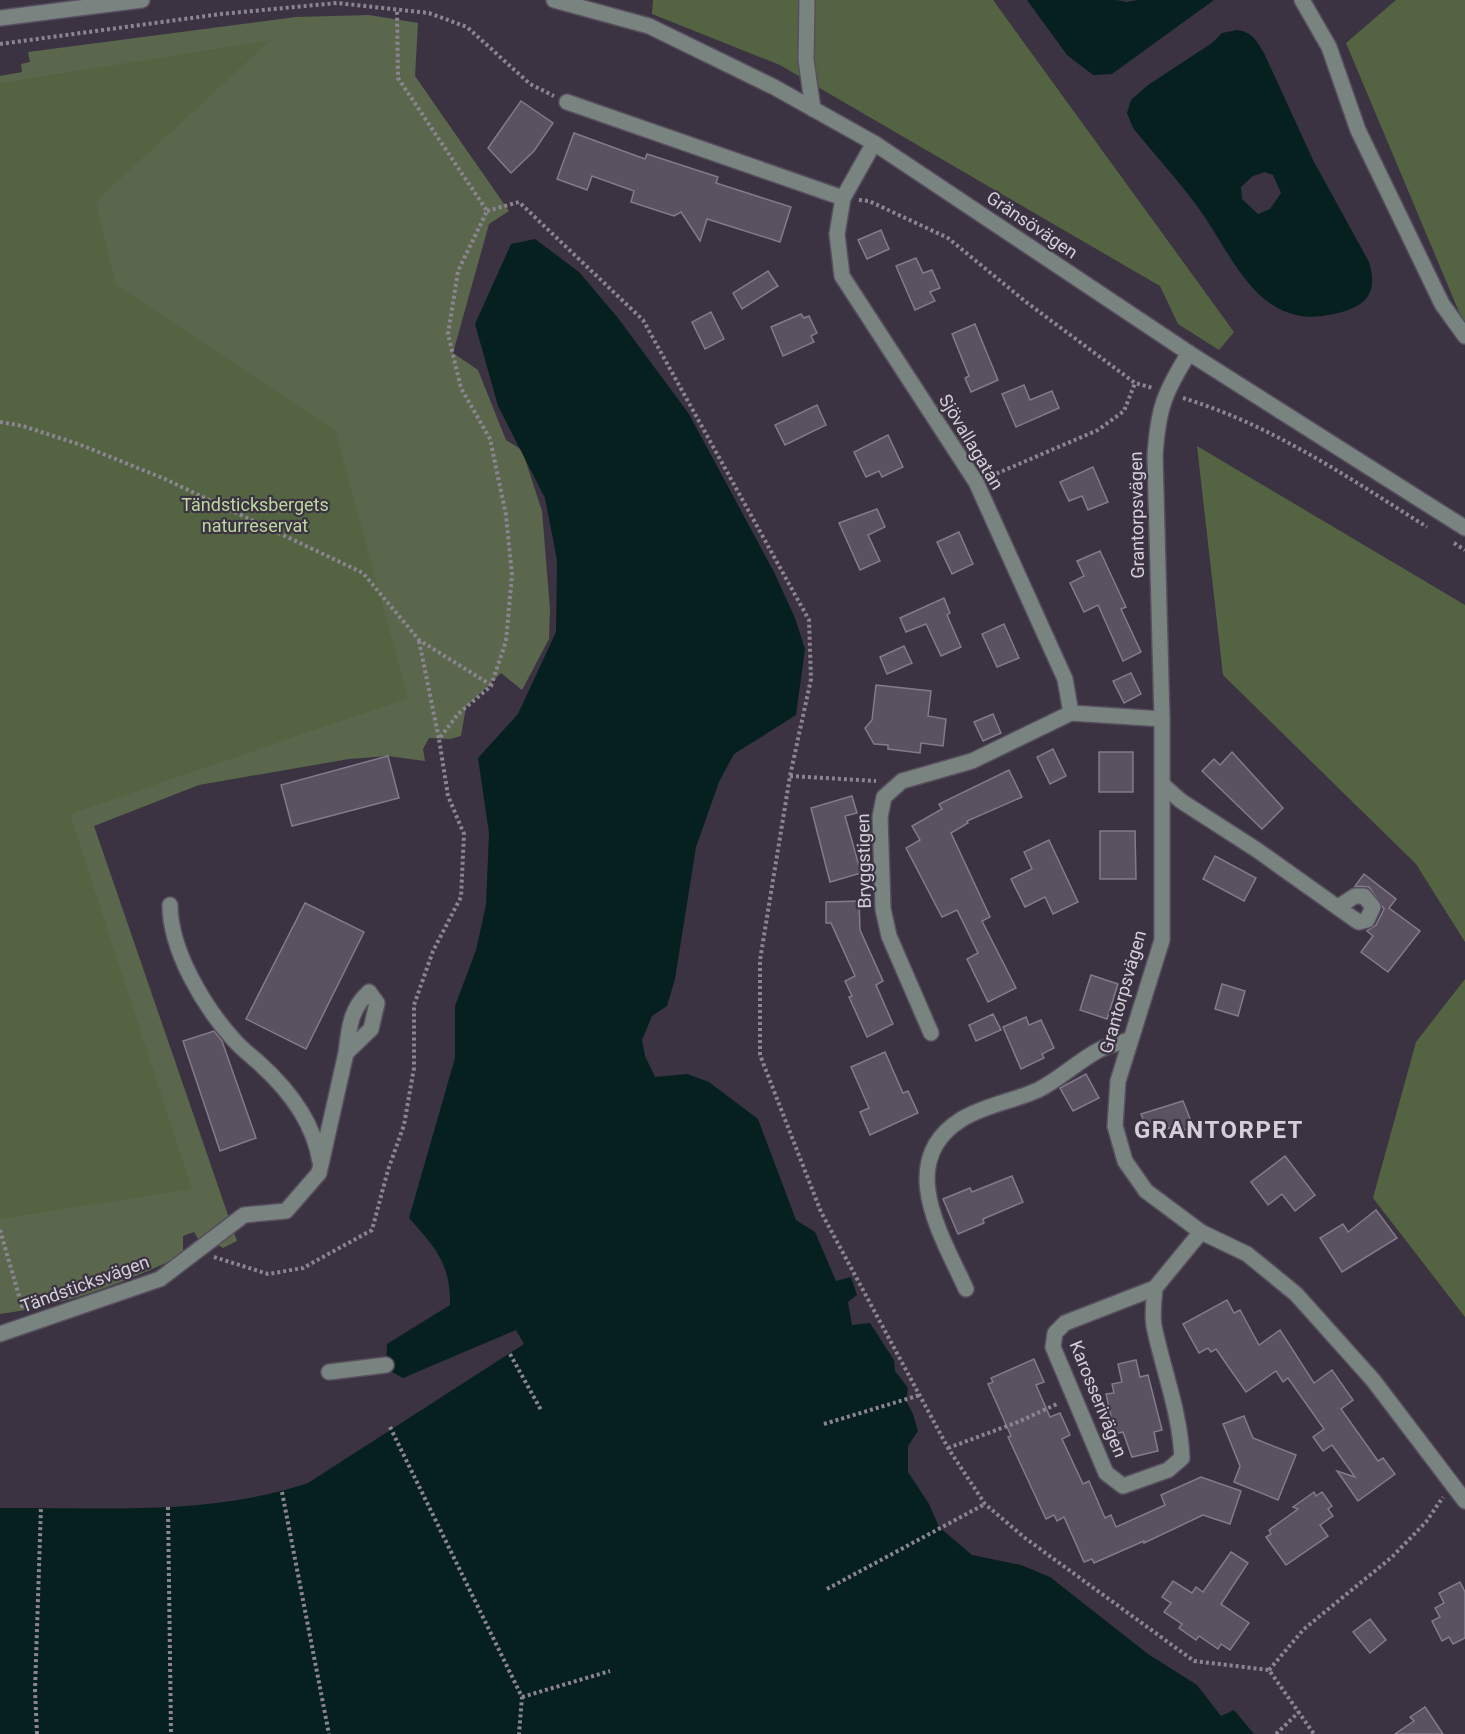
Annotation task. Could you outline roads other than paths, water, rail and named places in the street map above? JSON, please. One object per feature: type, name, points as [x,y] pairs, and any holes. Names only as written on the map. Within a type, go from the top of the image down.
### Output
[{"type":"street","points":[[0,18],[142,0]]},
{"type":"street","name":"Gränsövägen","points":[[554,0],[649,26],[774,87],[874,143],[1189,353],[1465,528]]},
{"type":"street","points":[[807,0],[806,60],[813,109]]},
{"type":"street","points":[[1302,0],[1329,47],[1358,130],[1442,304],[1465,336]]},
{"type":"street","points":[[567,102],[843,198]]},
{"type":"street","name":"Sjövallagatan","points":[[874,143],[843,198],[837,234],[842,276],[976,482],[1065,679],[1071,713]]},
{"type":"street","name":"Grantorpsvägen","points":[[1189,353],[1165,392],[1157,419],[1155,456],[1163,785],[1162,940],[1118,1081],[1115,1126],[1125,1161],[1146,1191],[1201,1232],[1246,1254],[1296,1294],[1373,1380],[1465,1501]]},
{"type":"street","name":"Bryggstigen","points":[[931,1033],[889,936],[883,909],[880,817],[884,797],[902,781],[972,761],[1071,713],[1162,719]]},
{"type":"street","points":[[1163,785],[1181,801],[1338,907]]},
{"type":"street","points":[[170,905],[170,925],[190,976],[234,1041],[295,1100],[318,1146],[321,1165]]},
{"type":"street","points":[[966,1289],[929,1210],[927,1189],[929,1161],[943,1132],[964,1118],[1038,1090],[1100,1049],[1129,1040]]},
{"type":"street","points":[[321,1165],[346,1053]]},
{"type":"street","name":"Tändsticksvägen","points":[[0,1334],[160,1279],[244,1215],[286,1211],[319,1173],[321,1165]]},
{"type":"street","name":"Karosserivägen","points":[[1155,1288],[1154,1323],[1172,1388],[1181,1436],[1182,1458],[1168,1470],[1123,1486],[1107,1473],[1072,1396],[1053,1347],[1055,1333],[1065,1323],[1155,1288],[1201,1232]]},
{"type":"street","points":[[329,1372],[386,1365]]},
{"type":"district","name":"GRANTORPET","points":[[1219,1130]]},
{"type":"park label","name":"Tändsticksbergets naturreservat","points":[[255,515]]}]
